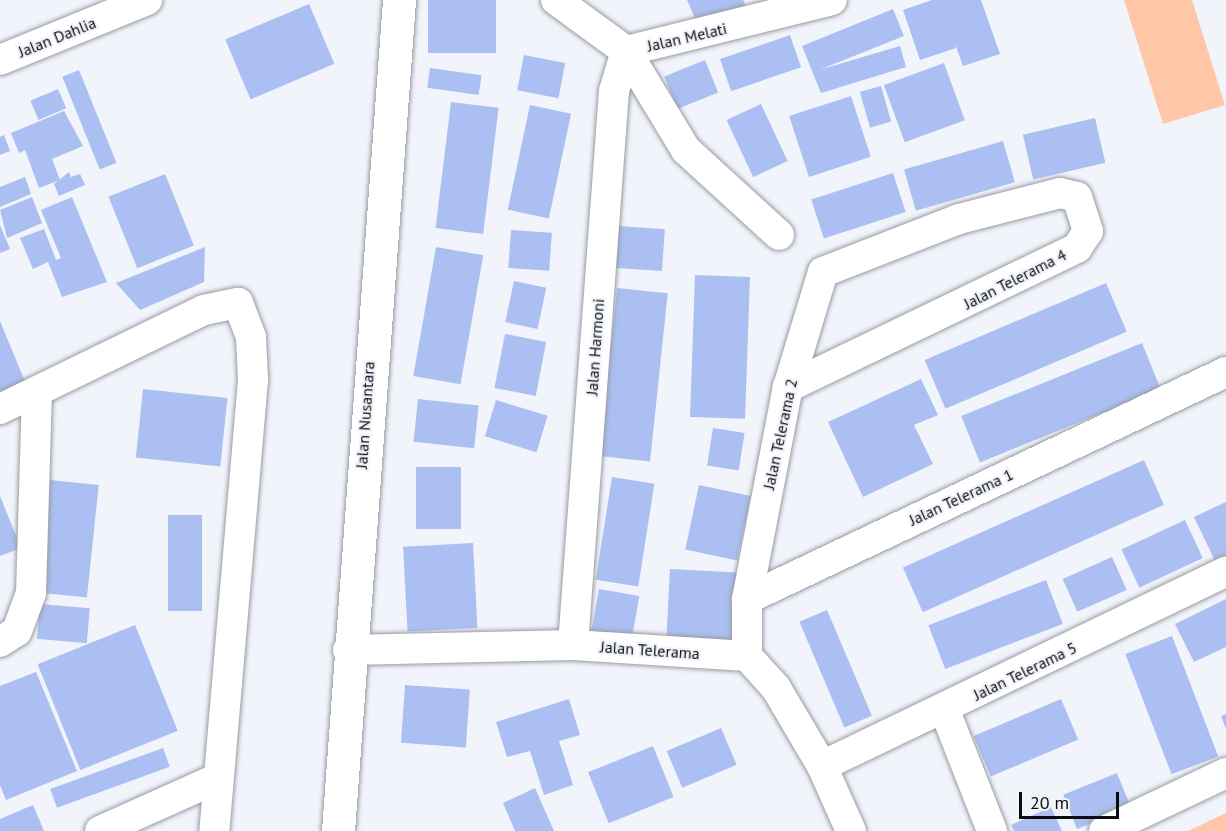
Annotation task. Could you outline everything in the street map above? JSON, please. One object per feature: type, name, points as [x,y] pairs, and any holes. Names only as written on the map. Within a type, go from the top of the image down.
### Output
[{"type":"main road","name":"Jalan Nusantara","points":[[338,831],[348,650],[399,0]]},
{"type":"street","name":"Jalan Dahlia","points":[[0,60],[147,0]]},
{"type":"street","name":"Jalan Melati","points":[[556,0],[626,51],[831,0]]},
{"type":"street","points":[[626,51],[686,150],[780,234]]},
{"type":"street","name":"Jalan Harmoni","points":[[573,645],[614,91],[626,51]]},
{"type":"street","name":"Jalan Telerama 4","points":[[788,387],[1077,248],[1088,231],[1077,197],[1060,194],[959,219],[823,272]]},
{"type":"street","name":"Jalan Telerama 2","points":[[747,599],[788,387],[823,272]]},
{"type":"street","points":[[0,409],[37,394],[204,310],[238,303],[251,337],[253,380],[216,779],[214,831]]},
{"type":"street","name":"Jalan Telerama 1","points":[[747,599],[1226,372]]},
{"type":"street","points":[[0,642],[17,630],[32,593],[37,394]]},
{"type":"street","name":"Jalan Telerama 5","points":[[822,766],[945,711],[1226,572]]},
{"type":"street","points":[[747,599],[747,656],[776,688],[822,766],[851,831]]},
{"type":"street","name":"Jalan Telerama","points":[[348,650],[573,645],[747,656]]},
{"type":"street","points":[[945,711],[992,831]]},
{"type":"street","points":[[1104,831],[1226,773]]},
{"type":"street","points":[[100,831],[216,779]]},
{"type":"shaded area","points":[[1124,0],[1192,0],[1225,105],[1163,124]]},
{"type":"shaded area","points":[[1226,813],[1226,831],[1188,831]]},
{"type":"building","points":[[428,0],[496,0],[496,53],[428,53]]},
{"type":"building","points":[[687,0],[743,0],[749,14],[702,34]]},
{"type":"building","points":[[932,0],[981,0],[1000,54],[963,66],[954,41],[956,48],[920,60],[903,10]]},
{"type":"building","points":[[309,4],[334,64],[251,99],[225,40]]},
{"type":"building","points":[[893,9],[904,36],[819,70],[900,46],[906,67],[821,93],[802,46]]},
{"type":"building","points":[[790,35],[801,67],[731,91],[720,59]]},
{"type":"building","points":[[524,55],[565,63],[558,98],[517,90]]},
{"type":"building","points":[[705,60],[718,92],[677,109],[664,76]]},
{"type":"building","points":[[944,63],[965,120],[905,142],[884,85]]},
{"type":"building","points":[[430,68],[481,75],[479,95],[427,88]]},
{"type":"building","points":[[79,70],[116,163],[100,169],[62,77]]},
{"type":"building","points":[[881,86],[891,122],[870,128],[860,92]]},
{"type":"building","points":[[58,89],[66,108],[39,120],[30,101]]},
{"type":"building","points":[[851,96],[871,157],[809,177],[789,116]]},
{"type":"building","points":[[451,102],[499,108],[483,234],[436,228]]},
{"type":"building","points":[[761,104],[788,161],[753,177],[727,120]]},
{"type":"building","points":[[530,105],[571,114],[549,218],[508,210]]},
{"type":"building","points":[[64,111],[83,146],[52,159],[60,180],[39,188],[25,150],[19,153],[11,133]]},
{"type":"building","points":[[1095,118],[1105,163],[1033,179],[1023,135]]},
{"type":"building","points":[[4,135],[10,151],[0,155],[0,137]]},
{"type":"building","points":[[1003,141],[1015,182],[916,211],[904,169]]},
{"type":"building","points":[[69,172],[71,177],[80,174],[85,185],[59,196],[54,184]]},
{"type":"building","points":[[893,173],[906,212],[824,239],[811,200]]},
{"type":"building","points":[[165,174],[194,245],[137,268],[108,197]]},
{"type":"building","points":[[25,177],[31,194],[0,207],[0,187]]},
{"type":"building","points":[[32,197],[42,223],[7,238],[0,210]]},
{"type":"building","points":[[72,197],[107,282],[62,297],[48,262],[33,269],[20,238],[44,229],[56,260],[61,258],[41,210]]},
{"type":"building","points":[[0,225],[10,249],[0,253]]},
{"type":"building","points":[[619,226],[665,229],[662,271],[616,268]]},
{"type":"building","points":[[511,230],[552,233],[549,271],[508,268]]},
{"type":"building","points":[[205,247],[204,282],[140,310],[116,283]]},
{"type":"building","points":[[436,247],[483,255],[461,384],[413,376]]},
{"type":"building","points":[[695,275],[750,277],[745,419],[690,417]]},
{"type":"building","points":[[514,281],[546,288],[538,329],[505,322]]},
{"type":"building","points":[[1106,283],[1127,332],[945,409],[925,360]]},
{"type":"building","points":[[617,288],[668,293],[650,461],[599,456]]},
{"type":"building","points":[[0,321],[26,384],[0,395]]},
{"type":"building","points":[[505,334],[546,342],[536,396],[495,388]]},
{"type":"building","points":[[1142,343],[1161,389],[980,462],[961,416]]},
{"type":"building","points":[[921,379],[938,415],[914,425],[933,464],[863,497],[828,422]]},
{"type":"building","points":[[143,389],[228,398],[220,467],[136,458]]},
{"type":"building","points":[[418,399],[479,405],[474,448],[414,442]]},
{"type":"building","points":[[496,400],[548,416],[537,452],[485,436]]},
{"type":"building","points":[[713,428],[745,433],[739,471],[707,466]]},
{"type":"building","points":[[1144,460],[1164,505],[923,612],[903,567]]},
{"type":"building","points":[[416,467],[461,467],[461,529],[416,529]]},
{"type":"building","points":[[612,477],[654,484],[638,586],[596,580]]},
{"type":"building","points":[[50,480],[99,485],[87,598],[38,592]]},
{"type":"building","points":[[699,485],[751,496],[737,561],[685,550]]},
{"type":"building","points":[[0,496],[21,548],[0,556]]},
{"type":"building","points":[[1226,502],[1226,558],[1216,563],[1194,517]]},
{"type":"building","points":[[168,515],[202,515],[202,611],[168,611]]},
{"type":"building","points":[[1185,520],[1203,558],[1139,588],[1122,550]]},
{"type":"building","points":[[473,543],[477,628],[408,632],[403,547]]},
{"type":"building","points":[[1112,557],[1127,590],[1077,612],[1063,579]]},
{"type":"building","points":[[670,569],[742,573],[738,645],[666,641]]},
{"type":"building","points":[[1046,580],[1063,624],[945,669],[928,625]]},
{"type":"building","points":[[599,589],[639,596],[632,638],[592,631]]},
{"type":"building","points":[[1226,599],[1226,647],[1194,662],[1175,624]]},
{"type":"building","points":[[40,604],[90,608],[87,643],[37,639]]},
{"type":"building","points":[[827,610],[872,716],[844,728],[799,622]]},
{"type":"building","points":[[135,625],[178,731],[80,770],[38,664]]},
{"type":"building","points":[[1172,636],[1218,756],[1172,774],[1125,654]]},
{"type":"building","points":[[36,672],[77,771],[6,800],[0,785],[0,686]]},
{"type":"building","points":[[405,685],[470,690],[466,747],[401,743]]},
{"type":"building","points":[[569,699],[580,735],[559,741],[573,785],[544,795],[530,751],[507,757],[496,722]]},
{"type":"building","points":[[1061,699],[1078,740],[991,777],[974,736]]},
{"type":"building","points":[[1226,714],[1226,729],[1221,716]]},
{"type":"building","points":[[721,728],[737,765],[682,788],[667,751]]},
{"type":"building","points":[[653,746],[674,797],[609,823],[588,772]]},
{"type":"building","points":[[163,748],[170,767],[57,808],[50,789]]},
{"type":"building","points":[[1117,773],[1131,807],[1077,829],[1063,795]]},
{"type":"building","points":[[535,788],[554,831],[515,831],[503,803]]},
{"type":"building","points":[[33,805],[44,831],[0,831],[0,819]]},
{"type":"building","points":[[1051,807],[1062,831],[1014,831],[1011,825]]}]
